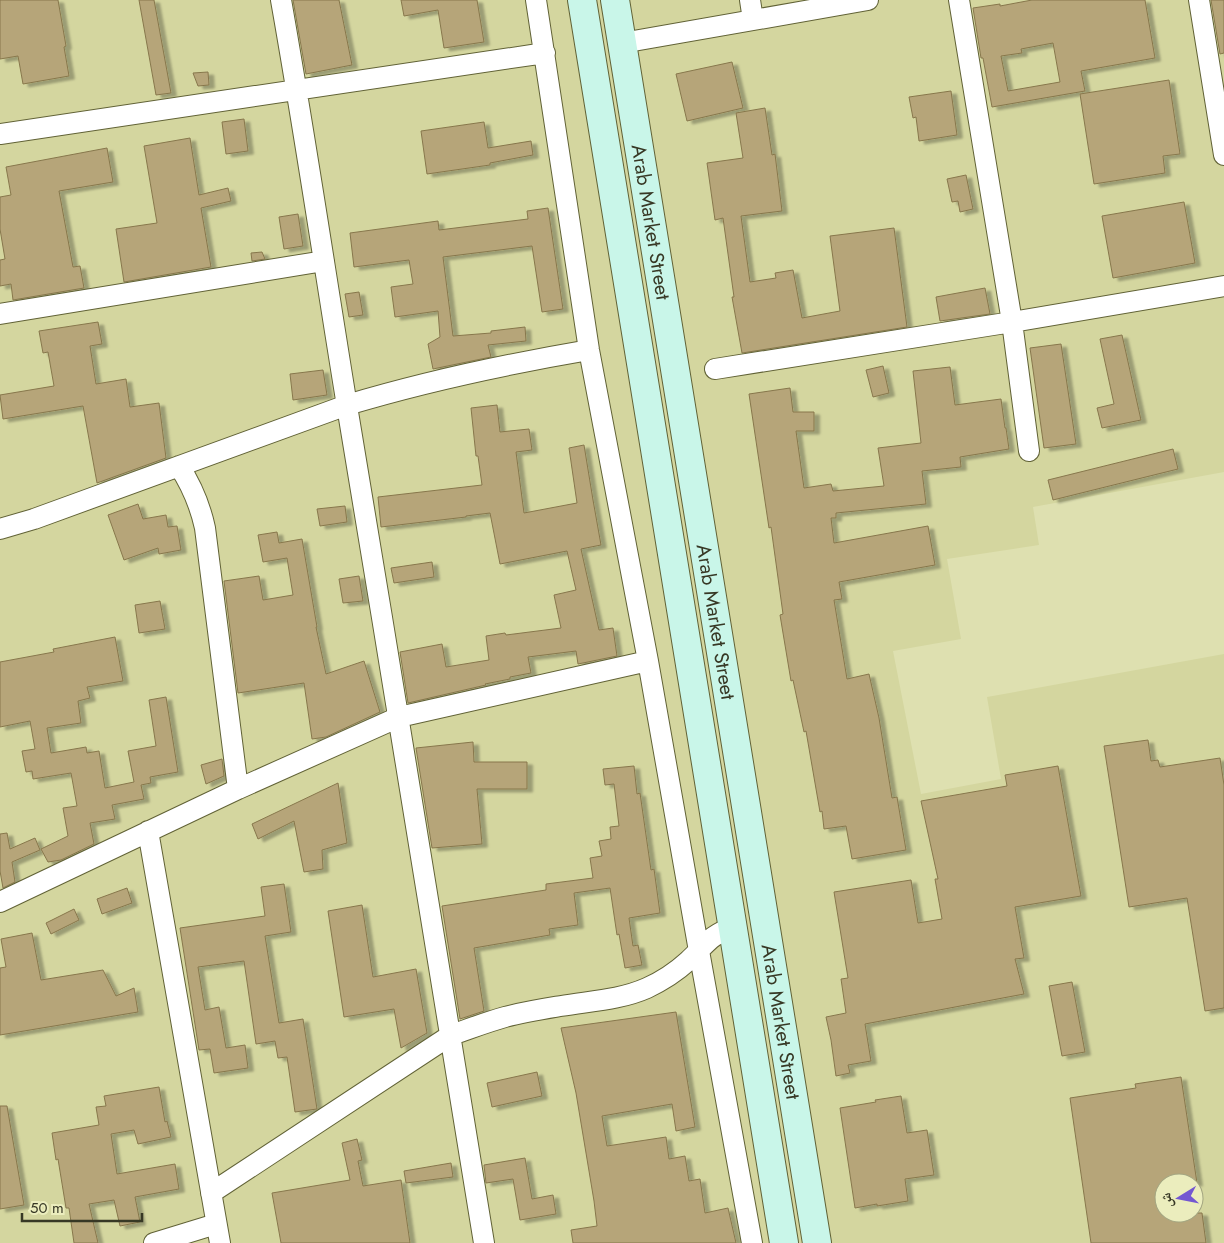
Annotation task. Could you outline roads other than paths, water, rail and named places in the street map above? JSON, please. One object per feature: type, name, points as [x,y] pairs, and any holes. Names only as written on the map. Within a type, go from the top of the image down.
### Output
[{"type":"main road","points":[[582,0],[784,1243]]},
{"type":"main road","name":"Arab Market Street","points":[[615,0],[817,1243]]},
{"type":"street","points":[[281,0],[484,1243]]},
{"type":"street","points":[[536,0],[589,350],[648,661],[752,1243]]},
{"type":"street","points":[[750,0],[753,20]]},
{"type":"street","points":[[622,43],[868,0]]},
{"type":"street","points":[[960,0],[1012,322],[1029,451]]},
{"type":"street","points":[[1199,0],[1224,155]]},
{"type":"street","points":[[0,134],[545,54]]},
{"type":"street","points":[[0,314],[324,261]]},
{"type":"street","points":[[715,369],[1224,286]]},
{"type":"street","points":[[0,529],[34,519],[347,405],[386,393],[454,377],[589,350]]},
{"type":"street","points":[[179,466],[196,496],[205,528],[238,789]]},
{"type":"street","points":[[0,902],[238,789],[399,717],[648,661]]},
{"type":"street","points":[[148,831],[218,1233],[154,1243]]},
{"type":"street","points":[[211,1193],[451,1035],[507,1017],[631,994],[668,976],[699,951],[710,938],[717,933],[733,928]]}]
